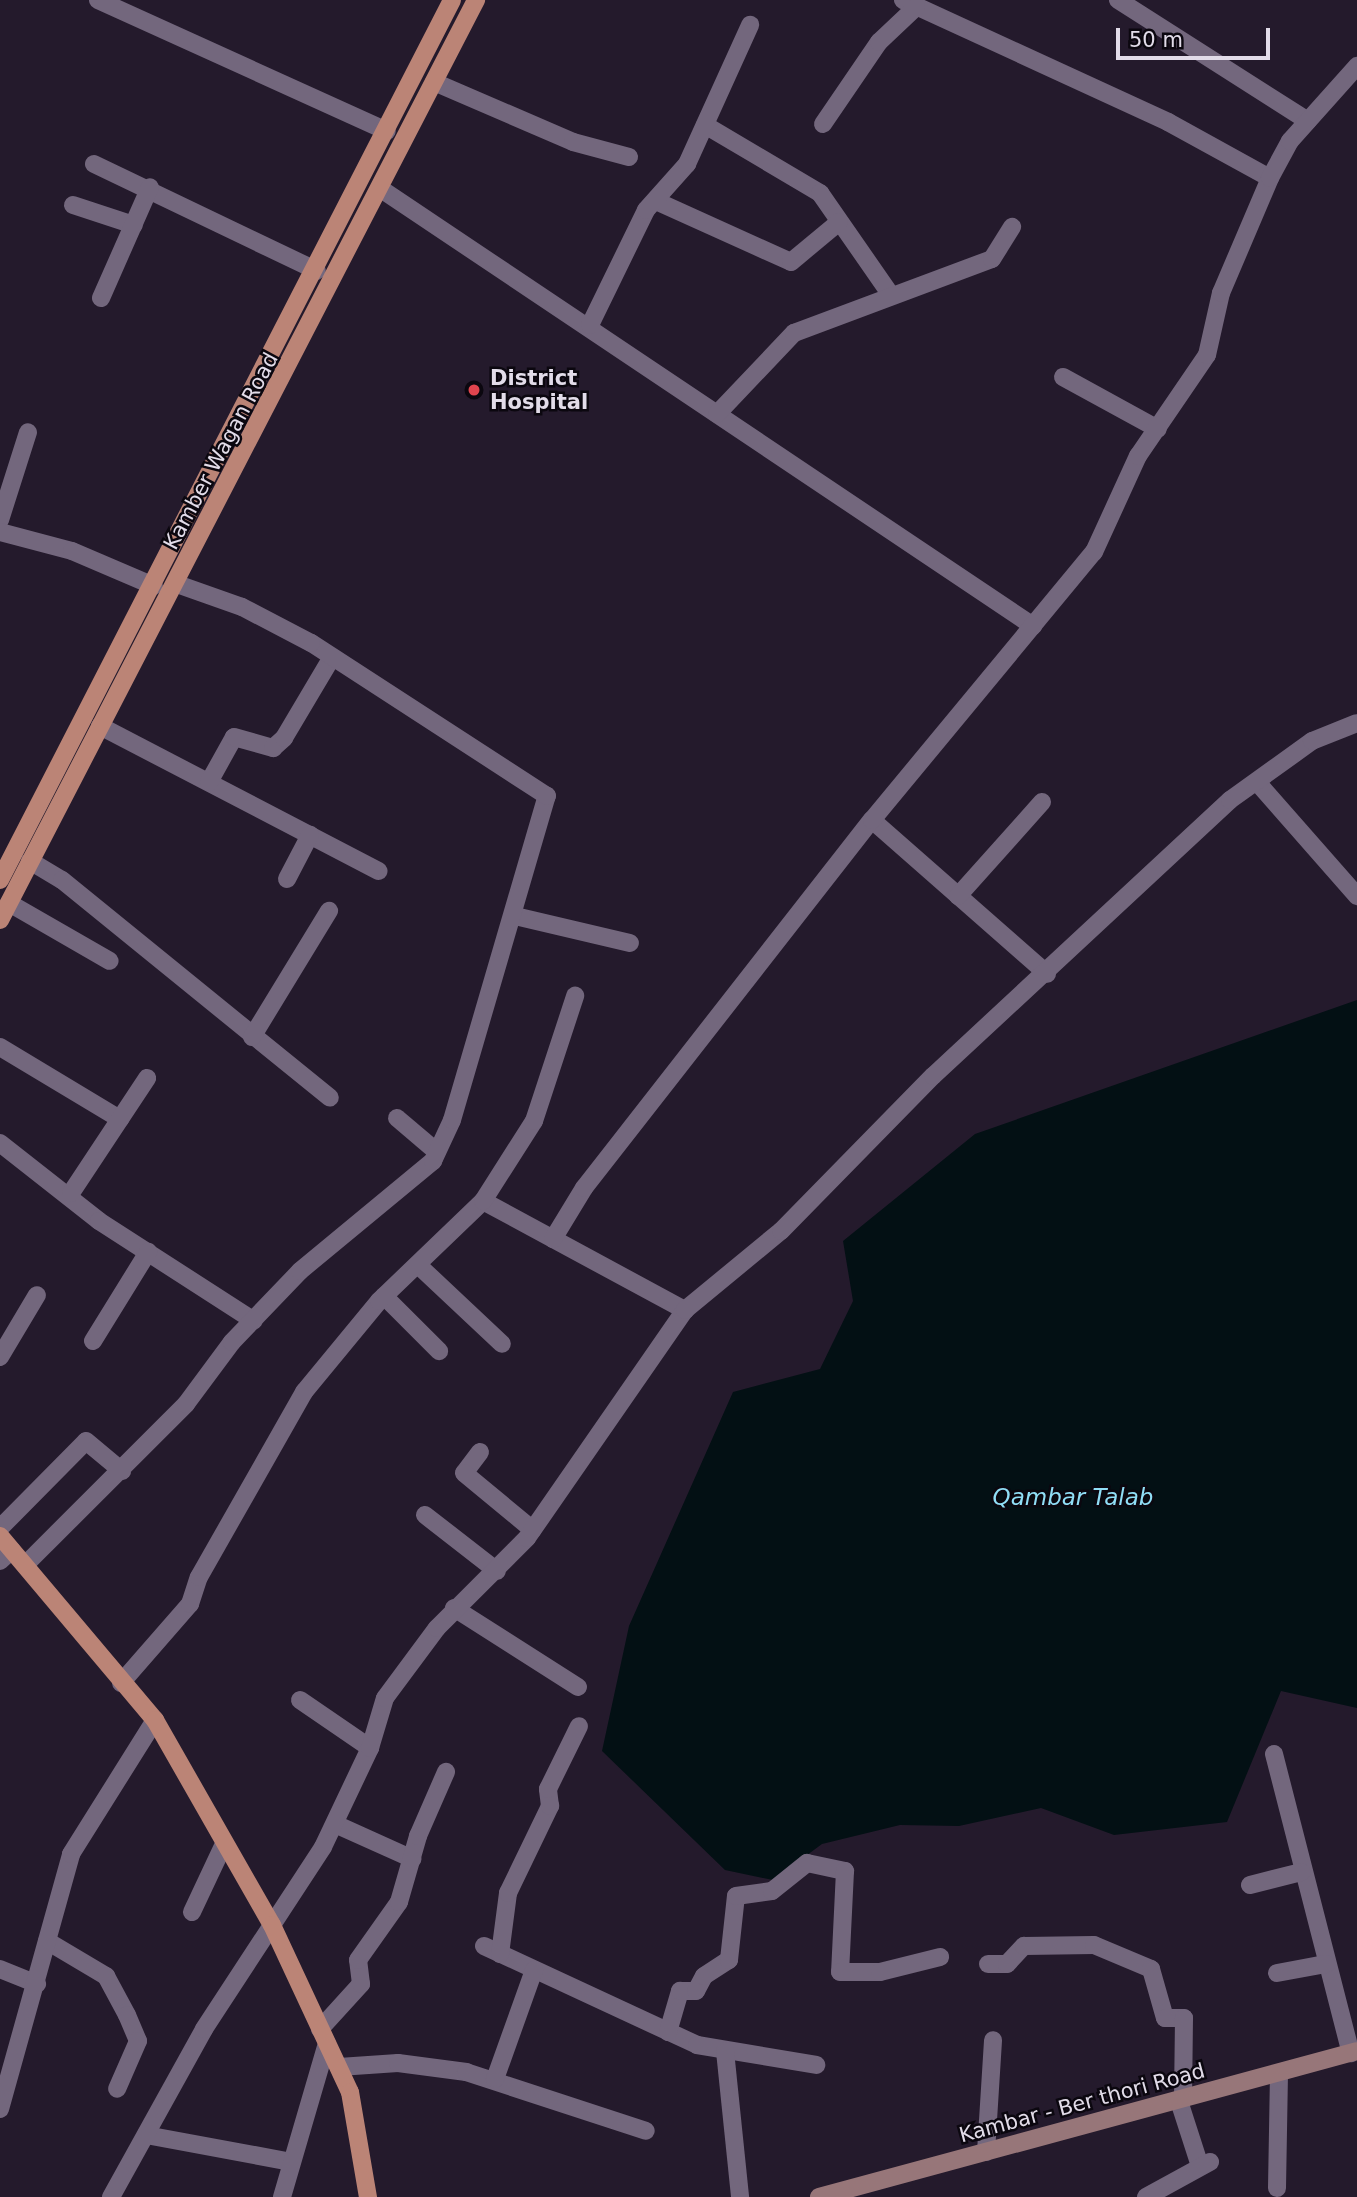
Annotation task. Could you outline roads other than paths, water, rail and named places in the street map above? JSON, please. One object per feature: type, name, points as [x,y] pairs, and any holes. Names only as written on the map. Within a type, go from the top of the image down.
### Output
[{"type":"main road","name":"Kamber Wagan Road","points":[[0,880],[317,271],[452,0]]},
{"type":"main road","name":"Kamber Wagan Road","points":[[0,920],[177,584],[476,0]]},
{"type":"main road","points":[[0,1536],[6,1556],[25,1565],[121,1683],[155,1720],[272,1925],[350,2092],[368,2197]]},
{"type":"street","points":[[98,0],[387,131]]},
{"type":"street","points":[[1118,0],[1308,121]]},
{"type":"street","points":[[822,124],[879,42],[910,4],[1156,117],[1270,178]]},
{"type":"street","points":[[590,325],[656,201],[687,164],[750,24]]},
{"type":"street","points":[[553,1239],[584,1188],[872,820],[1106,534],[1138,456],[1207,355],[1221,293],[1270,178],[1308,121],[1357,66]]},
{"type":"street","points":[[434,82],[573,142],[629,157]]},
{"type":"street","points":[[705,125],[792,172],[820,193],[891,295]]},
{"type":"street","points":[[94,164],[150,187],[317,271]]},
{"type":"street","points":[[102,298],[150,187]]},
{"type":"street","points":[[381,189],[590,325],[716,414],[1033,626]]},
{"type":"street","points":[[656,201],[791,262],[839,222]]},
{"type":"street","points":[[73,205],[134,225]]},
{"type":"street","points":[[716,414],[794,333],[992,259],[1012,227]]},
{"type":"street","points":[[1063,377],[1158,429]]},
{"type":"street","points":[[0,520],[28,432]]},
{"type":"street","points":[[0,533],[72,551],[154,586]]},
{"type":"street","points":[[25,1565],[122,1471],[300,1271],[437,1152],[515,916],[547,796],[332,657],[243,607],[177,584]]},
{"type":"street","points":[[209,782],[234,737],[272,748],[284,738],[332,657]]},
{"type":"street","points":[[111,2197],[204,2029],[335,1824],[370,1748],[385,1698],[454,1608],[497,1571],[533,1530],[685,1310],[781,1231],[888,1119],[1047,974],[1166,858],[1256,782],[1312,741],[1357,723]]},
{"type":"street","points":[[100,726],[379,871]]},
{"type":"street","points":[[1256,782],[1357,896]]},
{"type":"street","points":[[958,896],[1042,802]]},
{"type":"street","points":[[872,820],[1047,974]]},
{"type":"street","points":[[287,879],[310,835]]},
{"type":"street","points":[[30,861],[62,880],[330,1098]]},
{"type":"street","points":[[9,903],[110,961]]},
{"type":"street","points":[[253,1037],[329,911]]},
{"type":"street","points":[[515,916],[630,943]]},
{"type":"street","points":[[121,1683],[190,1604],[275,1435],[384,1296],[483,1201],[534,1121],[575,996]]},
{"type":"street","points":[[0,1047],[120,1119]]},
{"type":"street","points":[[71,1193],[147,1078]]},
{"type":"street","points":[[397,1118],[437,1152]]},
{"type":"street","points":[[0,1143],[148,1251],[254,1321]]},
{"type":"street","points":[[483,1201],[685,1310]]},
{"type":"street","points":[[93,1341],[148,1251]]},
{"type":"street","points":[[418,1265],[502,1344]]},
{"type":"street","points":[[0,1357],[37,1295]]},
{"type":"street","points":[[384,1296],[439,1351]]},
{"type":"street","points":[[0,1528],[86,1441],[122,1471]]},
{"type":"street","points":[[481,1452],[464,1473],[533,1530]]},
{"type":"street","points":[[425,1516],[497,1571]]},
{"type":"street","points":[[454,1608],[578,1687]]},
{"type":"street","points":[[300,1700],[370,1748]]},
{"type":"street","points":[[0,2109],[37,1984],[71,1854],[155,1720]]},
{"type":"street","points":[[579,1726],[548,1788],[550,1806],[508,1893],[492,1950],[667,2032],[725,2051],[816,2066]]},
{"type":"street","points":[[1274,1754],[1301,1872],[1354,2052]]},
{"type":"street","points":[[282,2197],[324,2036],[361,1984],[358,1960],[399,1902],[446,1772]]},
{"type":"street","points":[[335,1824],[413,1859]]},
{"type":"street","points":[[192,1912],[224,1844]]},
{"type":"street","points":[[667,2032],[680,1991],[696,1991],[704,1976],[729,1960],[736,1896],[772,1891],[807,1863],[845,1871],[840,1972],[880,1972],[940,1958]]},
{"type":"street","points":[[1250,1885],[1301,1872]]},
{"type":"street","points":[[47,1941],[106,1976],[127,2015],[138,2041],[117,2089]]},
{"type":"street","points":[[988,1964],[1007,1964],[1024,1946],[1094,1945],[1151,1969],[1164,2018],[1184,2018],[1181,2101],[1205,2164],[1146,2197]]},
{"type":"street","points":[[1277,1973],[1326,1964]]},
{"type":"street","points":[[0,1969],[37,1984]]},
{"type":"street","points":[[495,2079],[534,1970]]},
{"type":"street","points":[[986,2152],[993,2040]]},
{"type":"street","points":[[725,2051],[740,2197]]},
{"type":"street","name":"Kambar - Ber thori Road","points":[[819,2197],[1279,2075],[1354,2052]]},
{"type":"street","points":[[339,2067],[398,2063],[495,2079],[646,2131]]},
{"type":"street","points":[[1277,2188],[1279,2075]]},
{"type":"street","points":[[146,2135],[291,2162]]},
{"type":"water","name":"Qambar Talab","points":[[1357,1000],[1357,1708],[1281,1691],[1227,1822],[1114,1835],[1041,1808],[959,1826],[900,1825],[822,1844],[773,1880],[725,1870],[602,1751],[629,1626],[733,1392],[820,1369],[853,1301],[843,1241],[975,1134]]},
{"type":"place","name":"District Hospital","points":[[474,390]]}]
